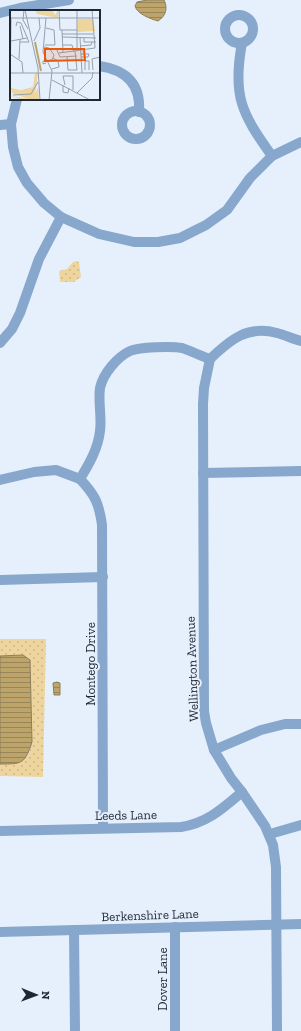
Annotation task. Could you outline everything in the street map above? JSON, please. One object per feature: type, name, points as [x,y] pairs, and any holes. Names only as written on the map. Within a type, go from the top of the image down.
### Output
[{"type":"street","points":[[0,13],[20,6],[70,0]]},
{"type":"street","points":[[242,43],[238,63],[240,99],[255,131],[272,156]]},
{"type":"street","points":[[100,66],[120,72],[131,81],[138,92],[140,100],[139,112]]},
{"type":"street","points":[[17,100],[11,124],[13,147],[18,167],[27,183],[44,203],[61,217],[103,235],[134,242],[158,242],[180,238],[206,225],[227,210],[250,178],[272,156],[301,142]]},
{"type":"street","points":[[0,124],[11,124]]},
{"type":"street","points":[[0,343],[12,329],[20,313],[39,259],[61,217]]},
{"type":"street","points":[[0,480],[34,472],[56,470],[80,479],[90,463],[96,448],[100,430],[100,387],[109,370],[119,359],[130,351],[161,347],[181,348],[210,359],[225,344],[241,334],[260,331],[276,333],[301,341]]},
{"type":"street","name":"Wellington Avenue","points":[[210,359],[204,388],[203,473],[204,700],[206,723],[214,750],[231,778],[260,816],[270,834],[273,845],[276,860],[277,1031]]},
{"type":"street","points":[[203,473],[301,471]]},
{"type":"street","name":"Montego Drive","points":[[80,479],[97,500],[102,525],[103,828]]},
{"type":"street","points":[[0,580],[103,578]]},
{"type":"street","points":[[214,750],[261,730],[285,724],[301,724]]},
{"type":"street","name":"Leeds Lane","points":[[0,831],[180,827],[194,825],[216,813],[242,792]]},
{"type":"street","points":[[270,834],[301,825]]},
{"type":"street","name":"Berkenshire Lane","points":[[0,932],[301,924]]},
{"type":"street","name":"Dover Lane","points":[[175,927],[175,1031]]},
{"type":"street","points":[[74,930],[75,1031]]},
{"type":"shaded area","points":[[147,0],[164,0],[166,12],[158,21],[145,16],[136,9],[135,6],[137,2]]},
{"type":"shaded area","points":[[73,262],[79,262],[81,277],[74,282],[61,282],[59,271],[67,269]]},
{"type":"shaded area","points":[[0,639],[46,639],[43,777],[0,776],[0,764],[15,763],[25,759],[30,750],[32,734],[30,660],[20,655],[0,656]]},
{"type":"shaded area","points":[[23,655],[30,660],[32,742],[25,759],[13,764],[0,764],[0,656]]},
{"type":"shaded area","points":[[53,683],[60,683],[60,695],[54,695]]}]
